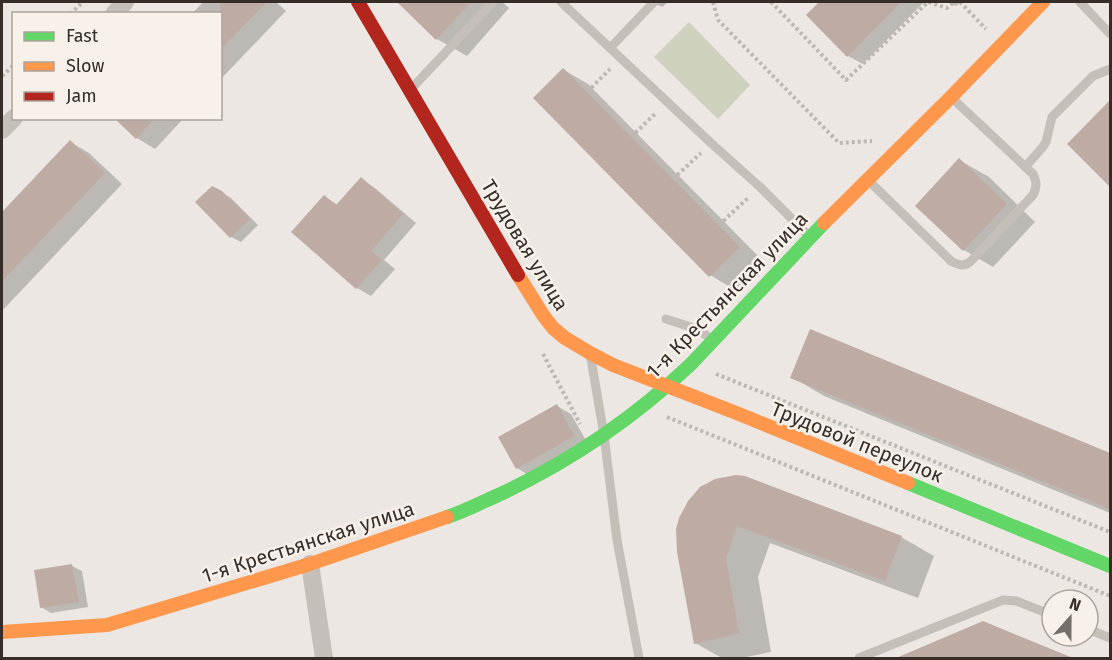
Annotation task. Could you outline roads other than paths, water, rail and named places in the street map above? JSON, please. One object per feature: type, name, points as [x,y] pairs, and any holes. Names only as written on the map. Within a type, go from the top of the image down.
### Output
[{"type":"street","name":"Трудовая улица","points":[[358,2],[543,315],[565,338],[590,353]]},
{"type":"street","name":"1-я Крестьянская улица","points":[[2,632],[107,625],[310,564],[456,514],[526,482],[604,435],[668,386],[810,237],[1043,2]]},
{"type":"street","name":"Трудовой переулок","points":[[590,353],[614,365],[1110,566]]},
{"type":"street","points":[[310,564],[324,658]]},
{"type":"lane","points":[[411,90],[493,2]]},
{"type":"lane","points":[[561,2],[760,187],[810,237]]},
{"type":"lane","points":[[610,48],[654,2]]},
{"type":"lane","points":[[1080,2],[1110,34]]},
{"type":"lane","points":[[1025,167],[1046,142],[1052,117],[1093,75],[1110,69]]},
{"type":"lane","points":[[868,179],[951,261],[964,266],[970,262],[1037,188],[1033,174],[951,97]]},
{"type":"lane","points":[[666,320],[697,329],[714,340]]},
{"type":"lane","points":[[590,353],[604,435],[617,540],[639,658]]},
{"type":"lane","points":[[859,658],[1003,600],[1016,601],[1040,610]]}]
